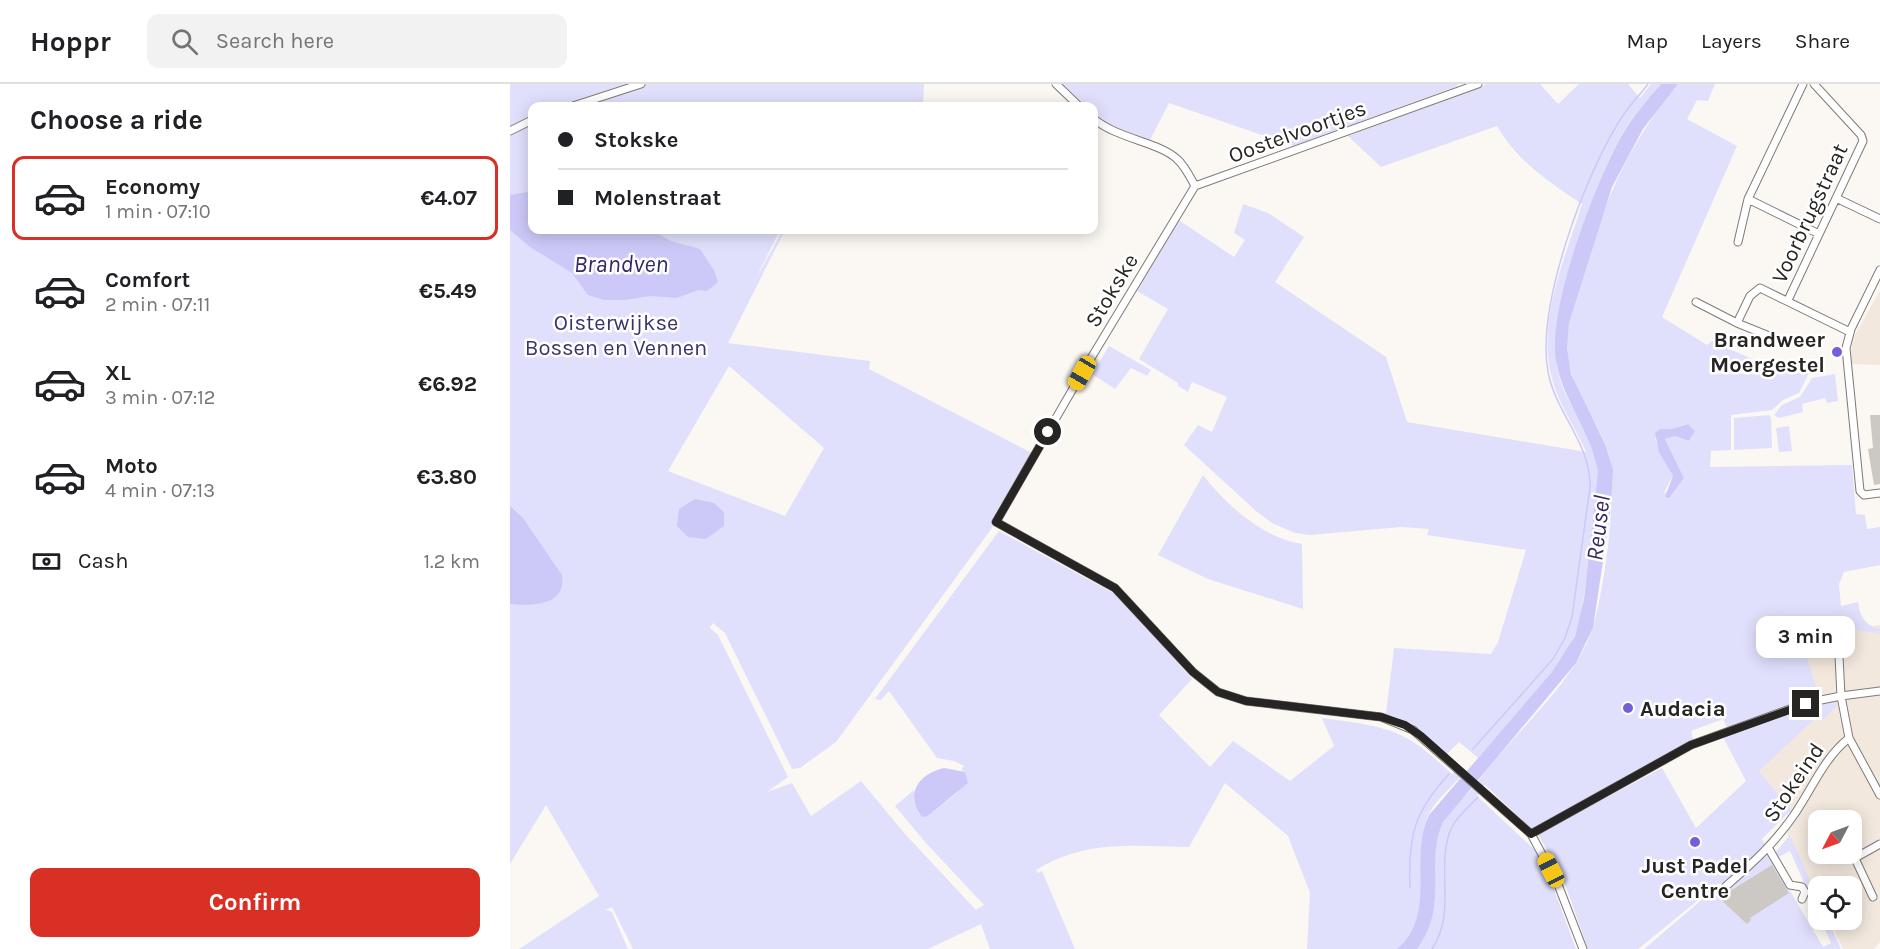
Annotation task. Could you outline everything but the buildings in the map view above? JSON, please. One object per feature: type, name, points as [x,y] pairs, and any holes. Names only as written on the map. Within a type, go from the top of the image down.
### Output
[{"type":"street","points":[[585,102],[641,84]]},
{"type":"street","points":[[1056,84],[1075,102]]},
{"type":"street","name":"Oostelvoortjes","points":[[1195,186],[1478,84]]},
{"type":"street","points":[[1738,242],[1748,199],[1803,84]]},
{"type":"street","name":"Voorbrugstraat","points":[[1788,300],[1863,141],[1861,135],[1814,84]]},
{"type":"street","points":[[510,131],[528,121]]},
{"type":"street","points":[[1098,122],[1114,132],[1170,153],[1186,169],[1195,186]]},
{"type":"street","name":"Stokske","points":[[1195,186],[1082,373],[996,522],[1115,588],[1193,672],[1218,692],[1246,701],[1393,720],[1421,736],[1531,834]]},
{"type":"street","points":[[1836,198],[1880,219]]},
{"type":"street","points":[[1748,199],[1819,234]]},
{"type":"street","points":[[1880,270],[1877,284],[1850,332],[1845,348],[1860,491],[1864,495],[1880,493]]},
{"type":"street","points":[[1737,323],[1750,296],[1760,288],[1850,332]]},
{"type":"street","points":[[1696,302],[1737,323],[1784,342]]},
{"type":"street","points":[[1838,636],[1841,696],[1849,738],[1879,791]]},
{"type":"street","points":[[1583,949],[1557,882],[1531,834],[1691,745],[1806,704],[1841,696],[1880,691]]},
{"type":"street","name":"Stokeind","points":[[1726,886],[1769,849],[1804,799],[1826,761],[1849,738]]},
{"type":"street","points":[[1862,854],[1880,844]]},
{"type":"street","name":"Stokeind","points":[[1769,849],[1790,885],[1802,887],[1805,892],[1802,899]]},
{"type":"street","points":[[1858,864],[1873,897]]},
{"type":"shaded area","points":[[1880,290],[1880,365],[1851,364],[1852,340]]},
{"type":"shaded area","points":[[1880,625],[1880,942],[1874,949],[1843,949],[1834,930],[1862,930],[1862,876],[1808,877],[1787,833],[1797,817],[1758,770],[1820,706],[1799,639]]},
{"type":"green space","name":"Oisterwijkse Bossen en Vennen","points":[[510,84],[924,84],[923,102],[528,102],[528,234],[778,234],[754,282],[781,234],[783,234],[728,343],[870,361],[869,369],[1032,453],[996,512],[992,528],[836,742],[800,768],[792,769],[725,633],[713,623],[710,628],[718,635],[788,777],[767,792],[792,783],[811,816],[861,781],[905,834],[976,910],[984,905],[895,806],[914,790],[914,802],[919,814],[928,816],[957,793],[965,772],[961,770],[964,766],[954,761],[937,758],[889,691],[881,700],[875,699],[999,531],[1113,593],[1125,602],[1192,679],[1159,715],[1210,767],[1233,741],[1290,781],[1334,746],[1322,718],[1379,727],[1393,732],[1420,747],[1452,774],[1456,771],[1461,776],[1428,815],[1423,837],[1420,906],[1409,936],[1397,949],[1307,949],[1310,893],[1288,836],[1225,783],[1189,847],[1111,846],[1073,853],[1036,870],[1038,873],[1042,871],[1075,949],[990,949],[981,924],[928,949],[633,949],[612,907],[606,910],[612,912],[628,949],[519,949],[599,896],[546,805],[510,864]],"holes":[[[729,366],[824,448],[785,516],[668,471]]]},
{"type":"green space","points":[[1062,84],[1457,84],[1458,86],[1294,146],[1169,103],[1149,142],[1110,126],[1098,116],[1098,102],[1082,102]]},
{"type":"green space","points":[[1487,84],[1540,84],[1558,104],[1579,84],[1628,84],[1640,98],[1651,84],[1661,84],[1635,114],[1610,157],[1585,218],[1564,288],[1558,321],[1556,351],[1559,376],[1592,447],[1598,472],[1598,490],[1580,620],[1573,639],[1550,675],[1478,758],[1459,742],[1446,755],[1409,725],[1388,717],[1265,699],[1386,713],[1394,648],[1491,654],[1498,642],[1526,550],[1427,535],[1429,529],[1401,527],[1310,535],[1295,533],[1272,523],[1184,445],[1198,425],[1212,432],[1227,397],[1192,382],[1188,392],[1178,386],[1178,383],[1139,359],[1168,309],[1137,291],[1177,219],[1234,257],[1245,240],[1234,233],[1243,204],[1268,213],[1304,237],[1275,282],[1386,357],[1407,422],[1586,452],[1556,391],[1548,360],[1550,314],[1554,291],[1582,204],[1524,161],[1497,126],[1381,167],[1348,136]]},
{"type":"green space","points":[[1678,84],[1715,84],[1708,101],[1697,100],[1687,119],[1737,146],[1662,317],[1707,345],[1712,341],[1752,359],[1714,367],[1714,374],[1809,373],[1799,393],[1783,400],[1772,410],[1731,415],[1731,450],[1711,451],[1710,467],[1852,465],[1856,514],[1865,515],[1867,529],[1880,527],[1880,565],[1844,572],[1839,584],[1841,606],[1858,602],[1864,620],[1880,629],[1880,634],[1845,628],[1845,631],[1801,640],[1819,696],[1728,729],[1723,719],[1691,731],[1694,742],[1533,830],[1485,785],[1482,788],[1477,783],[1558,688],[1585,648],[1593,627],[1602,589],[1609,537],[1611,464],[1607,448],[1574,381],[1568,357],[1567,335],[1573,304],[1600,221],[1632,150]],"holes":[[[1687,424],[1695,431],[1689,441],[1675,436],[1665,439],[1684,478],[1663,494],[1673,476],[1655,439],[1660,429],[1671,429]]]},
{"type":"green space","points":[[1109,346],[1151,370],[1147,376],[1131,368],[1115,389],[1092,374]]},
{"type":"green space","points":[[1835,374],[1838,401],[1827,403],[1825,398],[1802,404],[1803,412],[1779,418],[1774,415],[1782,405],[1800,397],[1812,378]]},
{"type":"green space","points":[[1769,415],[1772,448],[1734,450],[1734,418]]},
{"type":"green space","points":[[1789,426],[1792,451],[1779,452],[1776,428]]},
{"type":"green space","points":[[1203,475],[1223,498],[1246,518],[1273,535],[1302,544],[1303,609],[1208,579],[1158,555]]},
{"type":"green space","points":[[1836,702],[1837,706],[1822,721],[1817,717],[1759,771],[1793,812],[1789,812],[1762,839],[1765,845],[1726,883],[1718,884],[1638,949],[1588,949],[1565,884],[1538,834],[1662,768],[1696,828],[1746,781],[1723,737],[1814,705]]},
{"type":"green space","points":[[1473,788],[1479,793],[1477,796],[1537,852],[1549,876],[1576,949],[1417,949],[1427,933],[1432,918],[1435,858],[1443,821]]},
{"type":"green space","points":[[1790,835],[1808,876],[1808,892],[1790,851],[1777,858],[1774,854]]},
{"type":"green space","points":[[1768,853],[1808,921],[1808,930],[1813,930],[1823,947],[1831,943],[1825,930],[1832,930],[1841,949],[1644,949],[1718,886],[1728,887]]},
{"type":"water","name":"Reusel","points":[[1661,84],[1678,84],[1643,129],[1612,187],[1569,323],[1567,348],[1571,374],[1606,446],[1613,470],[1611,507],[1593,628],[1576,663],[1443,822],[1436,854],[1435,901],[1427,933],[1417,949],[1397,949],[1409,935],[1420,903],[1421,849],[1423,832],[1429,815],[1552,672],[1575,636],[1584,599],[1598,472],[1590,444],[1565,390],[1556,361],[1555,338],[1559,310],[1566,279],[1587,213],[1611,156],[1631,121]]},
{"type":"water","name":"Brandven","points":[[528,192],[528,234],[658,234],[671,241],[700,249],[714,270],[718,282],[707,291],[698,290],[677,298],[650,296],[625,300],[604,300],[588,295],[572,273],[530,247],[510,230],[510,195]]},
{"type":"water","points":[[1688,424],[1695,431],[1689,441],[1675,436],[1665,439],[1684,478],[1669,498],[1665,497],[1673,476],[1659,452],[1655,433],[1660,429],[1671,429]]},
{"type":"water","points":[[695,499],[714,503],[724,512],[724,526],[706,539],[688,537],[677,526],[679,509]]},
{"type":"water","points":[[510,506],[523,518],[562,575],[562,586],[553,599],[537,604],[510,604]]},
{"type":"water","points":[[944,768],[965,772],[968,783],[928,816],[922,817],[914,800],[917,786],[927,775]]},
{"type":"waterway","name":"Reusel","points":[[1473,749],[1553,659],[1565,638],[1572,617],[1590,487],[1589,471],[1579,442],[1558,402],[1548,372],[1546,345],[1549,313],[1566,243],[1592,174],[1620,120],[1648,84]]},
{"type":"waterway","points":[[1410,887],[1410,853],[1416,826],[1428,801],[1449,774]]},
{"type":"waterway","points":[[1432,949],[1443,921],[1446,848],[1449,834],[1457,819],[1478,797]]},
{"type":"place","name":"Brandweer Moergestel","points":[[1837,352]]},
{"type":"place","name":"Audacia","points":[[1628,708]]},
{"type":"place","name":"Just Padel Centre","points":[[1695,842]]},
{"type":"route","points":[[1048,432],[996,522],[1112,585],[1181,660],[1218,692],[1246,701],[1381,717],[1405,725],[1421,736],[1531,834],[1608,794],[1691,745],[1806,704]]}]
